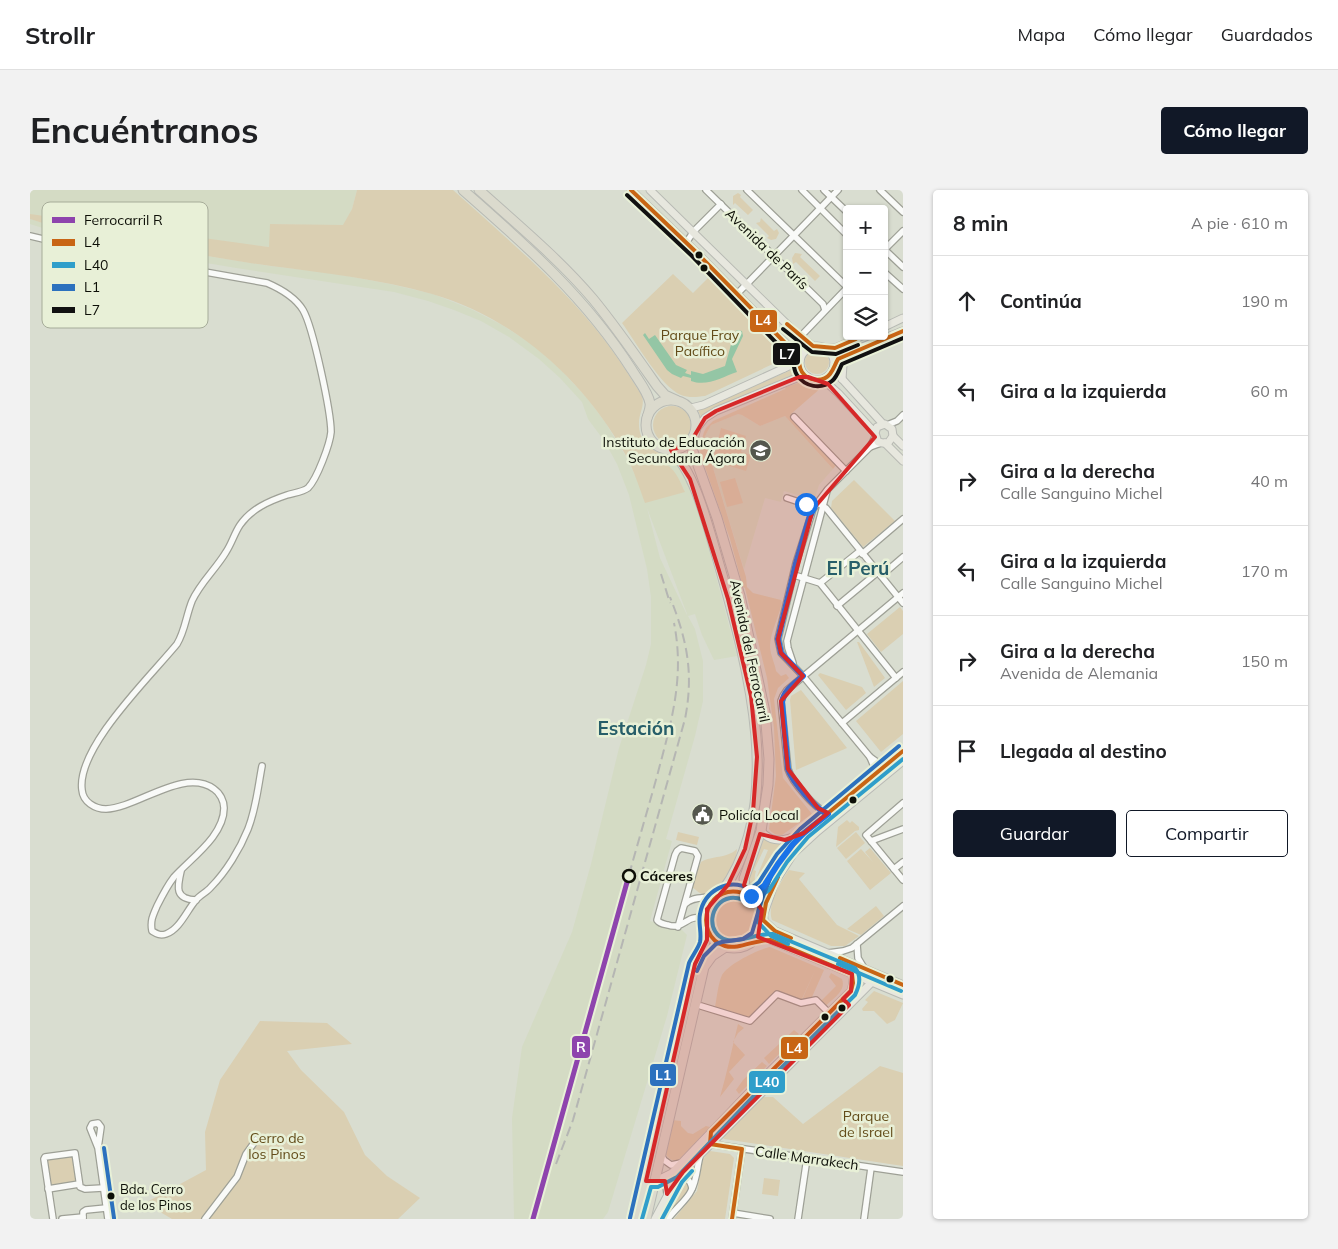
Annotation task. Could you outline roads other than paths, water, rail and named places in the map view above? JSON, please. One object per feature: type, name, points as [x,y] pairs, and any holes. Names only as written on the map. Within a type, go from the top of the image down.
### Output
[{"type":"highway","points":[[463,190],[535,254],[585,306],[620,352],[647,394],[651,405],[646,426],[649,438],[657,446],[671,450],[682,448],[690,443],[696,429],[696,417],[690,408],[683,402],[665,395],[592,299],[568,272],[480,190]]},
{"type":"highway","points":[[647,418],[650,411],[660,402],[676,400]]},
{"type":"highway","name":"Avenida del Ferrocarril","points":[[690,443],[717,518],[740,596],[765,712],[769,759],[765,814],[755,852],[745,874],[744,885],[748,894]]},
{"type":"highway","name":"Avenida del Ferrocarril","points":[[671,450],[683,464],[709,531],[742,655],[756,731],[756,785],[750,828],[740,862],[720,894]]},
{"type":"highway","points":[[636,1219],[695,964],[705,946],[706,925],[709,905],[720,894],[736,890],[748,894],[760,905],[763,918],[758,935],[750,943],[736,947],[717,942],[706,925]]},
{"type":"highway","points":[[646,1219],[658,1180],[661,1155],[704,967],[712,956],[727,946]]},
{"type":"highway","points":[[646,1181],[658,1180]]},
{"type":"main road","points":[[631,190],[686,242],[791,348],[800,360],[801,370],[808,377]]},
{"type":"main road","points":[[650,190],[800,337],[813,346],[825,348],[835,348],[853,340]]},
{"type":"main road","points":[[888,325],[903,318]]},
{"type":"main road","points":[[819,380],[828,377],[838,359],[903,331]]},
{"type":"main road","points":[[690,408],[703,405],[780,371],[800,360],[804,352],[813,346]]},
{"type":"main road","points":[[780,371],[790,361],[791,348]]},
{"type":"main road","points":[[825,348],[832,354],[834,366],[842,380],[894,434],[903,446]]},
{"type":"main road","points":[[842,380],[843,365],[849,354]]},
{"type":"main road","points":[[696,429],[705,418],[716,411],[799,377],[808,377],[828,384],[903,462]]},
{"type":"main road","points":[[875,435],[877,427],[885,425]]},
{"type":"main road","points":[[883,443],[891,441],[894,434]]},
{"type":"main road","points":[[748,894],[764,886],[782,858],[804,833],[903,751]]},
{"type":"main road","points":[[903,761],[793,854],[775,882],[763,918],[775,931],[903,985]]},
{"type":"main road","points":[[761,831],[767,837],[775,840],[785,840],[804,833]]},
{"type":"main road","points":[[750,943],[763,938],[771,940],[903,995]]},
{"type":"main road","points":[[658,1180],[672,1173],[851,991],[853,983],[852,974]]},
{"type":"main road","points":[[655,1219],[677,1178],[872,982]]},
{"type":"street","name":"Avenida de París","points":[[706,190],[823,304],[826,310]]},
{"type":"street","name":"Avenida de París","points":[[747,190],[843,284]]},
{"type":"street","points":[[802,190],[843,231]]},
{"type":"street","points":[[824,190],[843,208]]},
{"type":"street","points":[[737,294],[838,190]]},
{"type":"street","points":[[884,191],[903,212]]},
{"type":"street","points":[[686,242],[721,204]]},
{"type":"street","points":[[888,246],[903,231]]},
{"type":"street","points":[[693,249],[701,239]]},
{"type":"street","points":[[888,254],[903,267]]},
{"type":"street","points":[[208,273],[267,283],[280,289],[303,310],[309,323],[323,382],[331,434],[316,474],[308,488],[261,506],[242,522],[224,556],[197,591],[181,638],[107,727],[88,760],[82,778],[82,790],[85,800],[98,808],[108,809],[121,806],[154,792],[185,784],[202,784],[210,786],[219,792],[224,808],[221,821],[208,844],[166,888],[151,923],[152,931],[159,935],[165,935],[171,931],[196,900],[211,888],[226,868],[247,832],[254,814],[262,766]]},
{"type":"street","points":[[888,276],[903,289]]},
{"type":"street","points":[[800,337],[843,292]]},
{"type":"street","points":[[885,425],[897,421],[903,415]]},
{"type":"street","points":[[794,417],[846,471]]},
{"type":"street","points":[[894,434],[897,421]]},
{"type":"street","points":[[874,775],[875,769],[870,758],[794,665],[781,653],[778,639],[793,578],[814,507],[828,489],[870,447],[875,435]]},
{"type":"street","points":[[870,447],[883,443]]},
{"type":"street","points":[[794,665],[787,642],[828,489]]},
{"type":"street","points":[[787,498],[823,509],[901,598],[857,631],[782,696],[790,776],[818,808],[828,814]]},
{"type":"street","points":[[819,523],[832,517]]},
{"type":"street","points":[[820,583],[903,519]]},
{"type":"street","points":[[837,606],[903,557]]},
{"type":"street","points":[[793,578],[820,583],[896,678]]},
{"type":"street","points":[[778,639],[781,642],[787,642]]},
{"type":"street","points":[[842,723],[903,672]]},
{"type":"street","points":[[870,758],[877,762],[888,763]]},
{"type":"street","points":[[903,803],[866,835],[903,880]]},
{"type":"street","points":[[871,841],[903,830]]},
{"type":"street","points":[[678,927],[698,856],[695,851],[681,848],[677,851],[658,920],[660,923],[678,927],[691,918],[699,917],[706,925]]},
{"type":"street","points":[[894,869],[903,862]]},
{"type":"street","points":[[181,871],[179,890],[182,897],[196,900]]},
{"type":"street","points":[[690,884],[696,898]]},
{"type":"street","points":[[691,918],[684,915],[683,908],[689,900],[703,899],[720,894]]},
{"type":"street","points":[[825,952],[843,951],[857,944],[903,906]]},
{"type":"street","points":[[857,944],[858,958],[866,970]]},
{"type":"street","points":[[700,1006],[750,1021],[777,994],[801,1003],[816,1000],[829,1014]]},
{"type":"street","points":[[843,999],[849,1005]]},
{"type":"street","points":[[760,1082],[769,1084]]},
{"type":"street","points":[[710,1144],[711,1132]]},
{"type":"street","points":[[205,1219],[237,1177],[246,1154],[256,1140]]},
{"type":"street","name":"Calle Marrakech","points":[[698,1146],[710,1144],[903,1172]]},
{"type":"street","points":[[98,1148],[108,1219]]},
{"type":"street","points":[[742,1149],[732,1216],[770,1219]]},
{"type":"street","points":[[53,1219],[45,1157],[75,1153],[80,1187],[85,1189],[103,1188]]},
{"type":"street","points":[[668,1219],[677,1206],[691,1193],[700,1154]]},
{"type":"street","points":[[661,1155],[671,1165],[681,1163]]},
{"type":"street","points":[[798,1219],[807,1158]]},
{"type":"street","points":[[864,1219],[871,1168]]},
{"type":"street","points":[[677,1178],[683,1177],[688,1179],[692,1188]]},
{"type":"street","points":[[658,1180],[666,1184],[668,1194]]},
{"type":"street","points":[[48,1189],[79,1184]]},
{"type":"street","points":[[62,1219],[83,1218],[83,1212],[86,1210],[106,1208]]},
{"type":"railway","points":[[661,574],[670,603]]},
{"type":"railway","points":[[556,1164],[573,1120],[685,719],[688,702],[689,672],[685,642],[670,597]]},
{"type":"railway","points":[[629,875],[662,756],[675,700],[678,663],[674,623]]},
{"type":"rail line","name":"R","points":[[533,1219],[629,875]]},
{"type":"place","name":"Instituto de Educación Secundaria Ágora","points":[[761,450]]},
{"type":"place","name":"Policía Local","points":[[703,815]]},
{"type":"place","name":"Cáceres","points":[[629,876]]},
{"type":"place","name":"Bda. Cerro de los Pinos","points":[[111,1196]]},
{"type":"district","name":"El Perú","points":[[858,568]]},
{"type":"district","name":"Estación","points":[[636,728]]},
{"type":"park label","name":"Parque Fray Pacífico","points":[[700,344]]},
{"type":"park label","name":"Parque de Israel","points":[[866,1124]]},
{"type":"park label","name":"Cerro de los Pinos","points":[[277,1146]]}]
